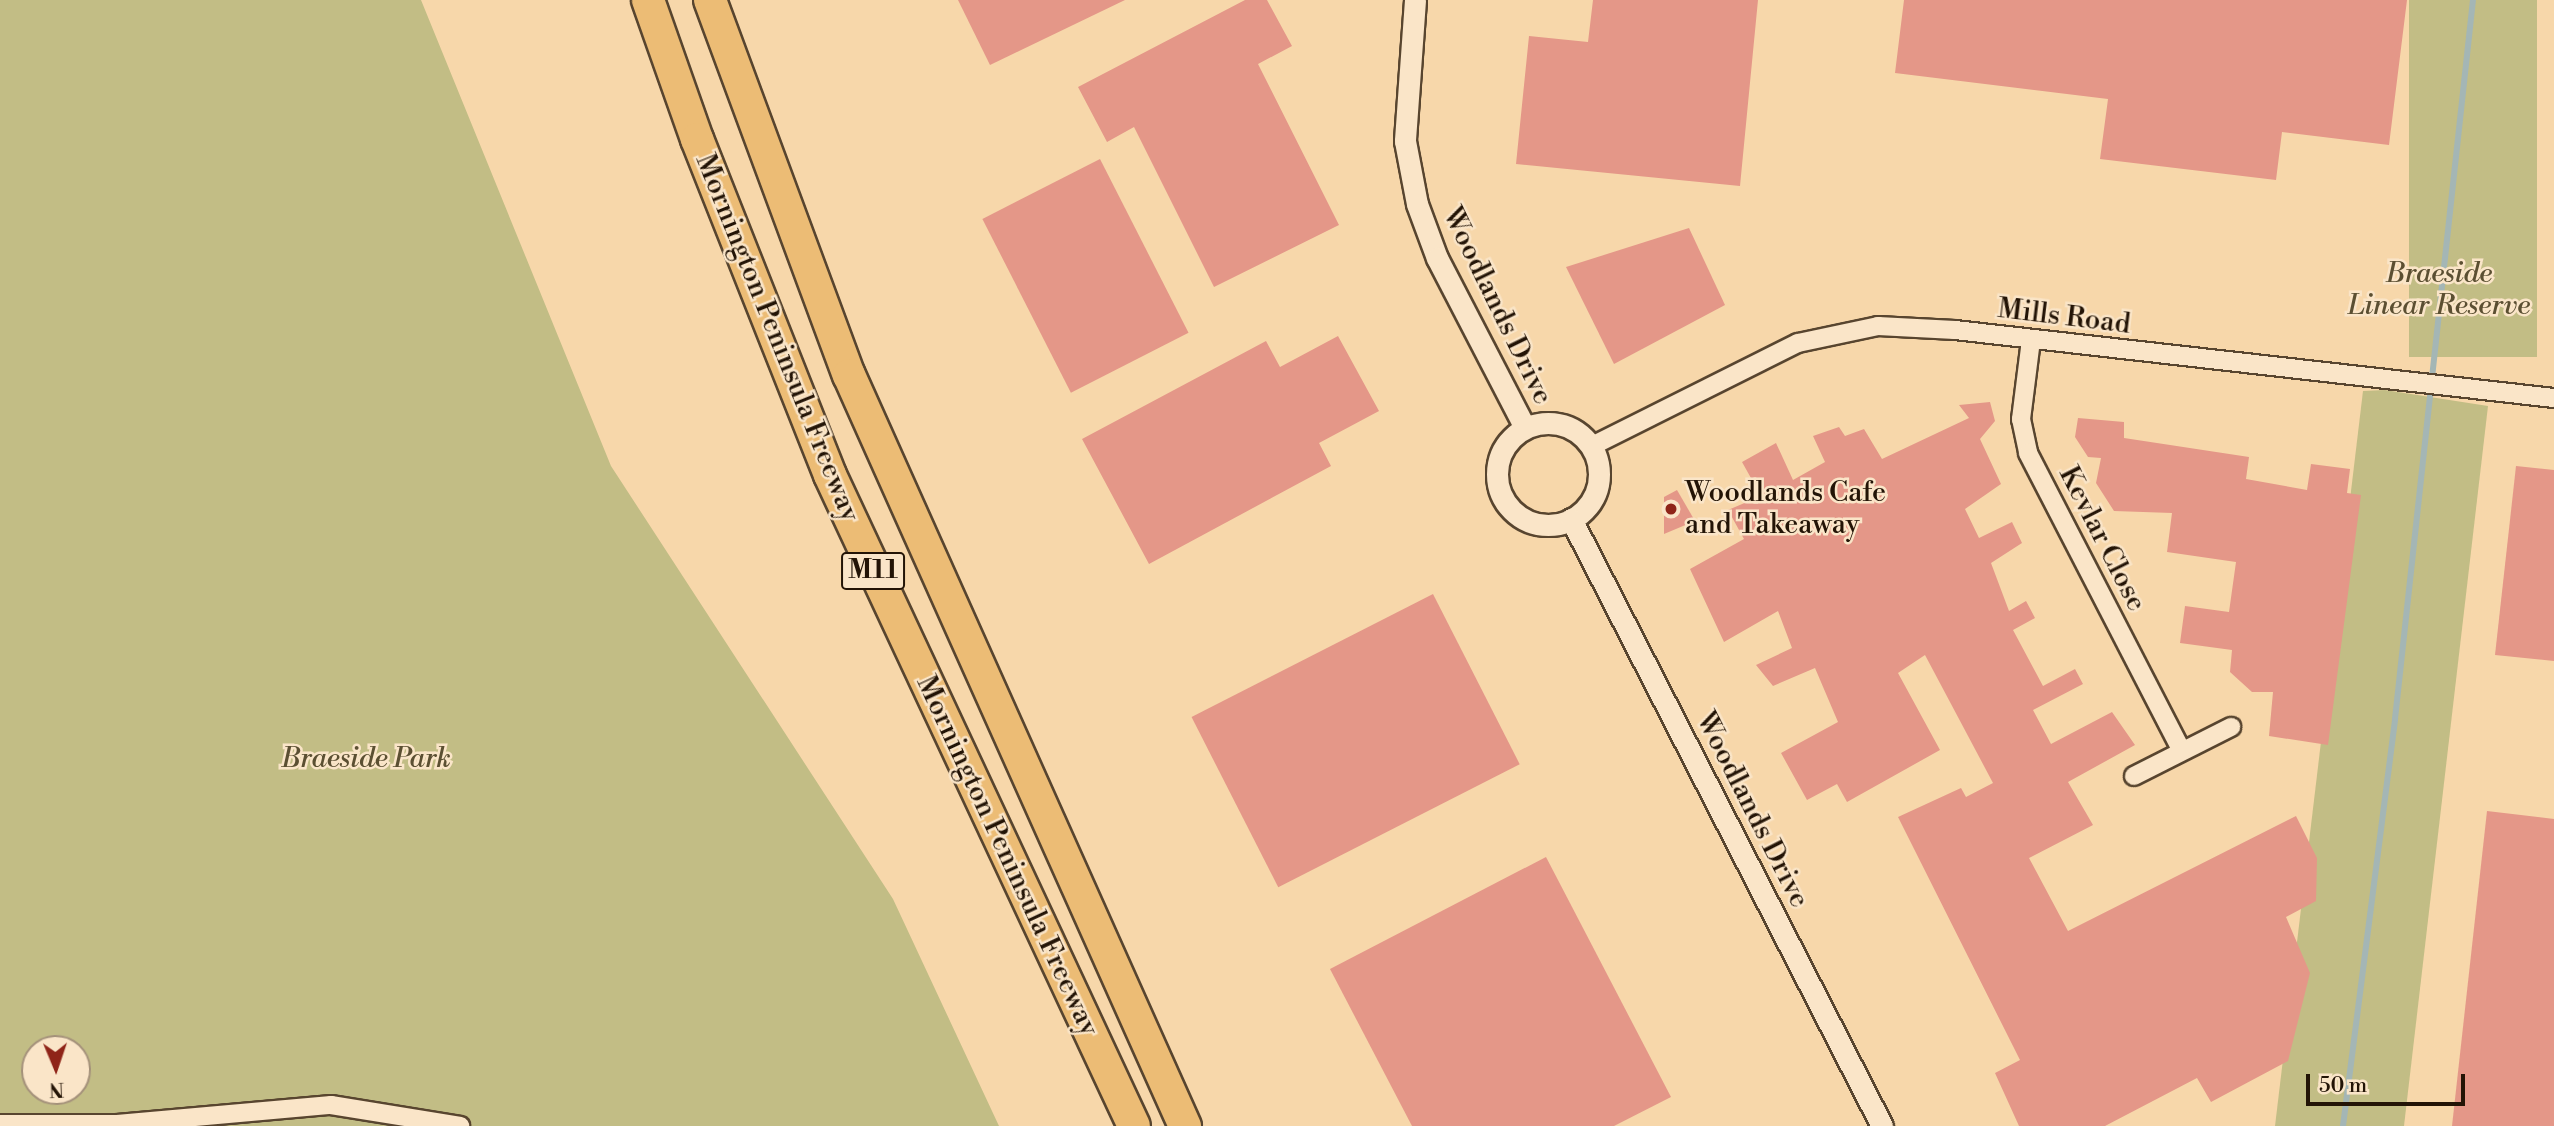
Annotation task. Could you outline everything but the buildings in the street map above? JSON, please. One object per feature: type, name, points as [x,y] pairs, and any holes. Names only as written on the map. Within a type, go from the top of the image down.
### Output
[{"type":"highway","name":"Mornington Peninsula Freeway","points":[[648,0],[796,394],[920,673],[1135,1126]]},
{"type":"highway","name":"Mornington Peninsula Freeway","points":[[710,0],[849,375],[1181,1117]]},
{"type":"highway","points":[[796,394],[862,562],[1116,1126]]},
{"type":"street","name":"Woodlands Drive","points":[[1415,0],[1405,141],[1417,204],[1437,258],[1525,428]]},
{"type":"street","name":"Mills Road","points":[[1592,446],[1798,343],[1878,326],[2031,340],[2554,398]]},
{"type":"street","name":"Kevlar Close","points":[[2031,340],[2021,419],[2028,453],[2182,751]]},
{"type":"street","points":[[1554,422],[1570,427],[1592,446],[1599,462],[1596,493],[1571,519],[1543,526],[1525,521],[1502,497],[1497,467],[1502,450],[1525,428],[1554,422]]},
{"type":"street","name":"Woodlands Drive","points":[[1571,519],[1882,1126]]},
{"type":"street","points":[[2134,776],[2231,727]]},
{"type":"street","points":[[0,1124],[117,1124],[331,1105],[460,1126]]},
{"type":"green space","name":"Braeside Park","points":[[0,0],[421,0],[611,466],[893,899],[999,1126],[0,1126]]},
{"type":"green space","name":"Braeside Linear Reserve","points":[[2409,0],[2537,0],[2537,357],[2409,357]]},
{"type":"green space","points":[[2385,390],[2488,406],[2404,1126],[2275,1126],[2363,391]]},
{"type":"waterway","points":[[2343,1126],[2395,719],[2473,0]]},
{"type":"place","name":"Woodlands Cafe and Takeaway","points":[[1671,509]]}]
